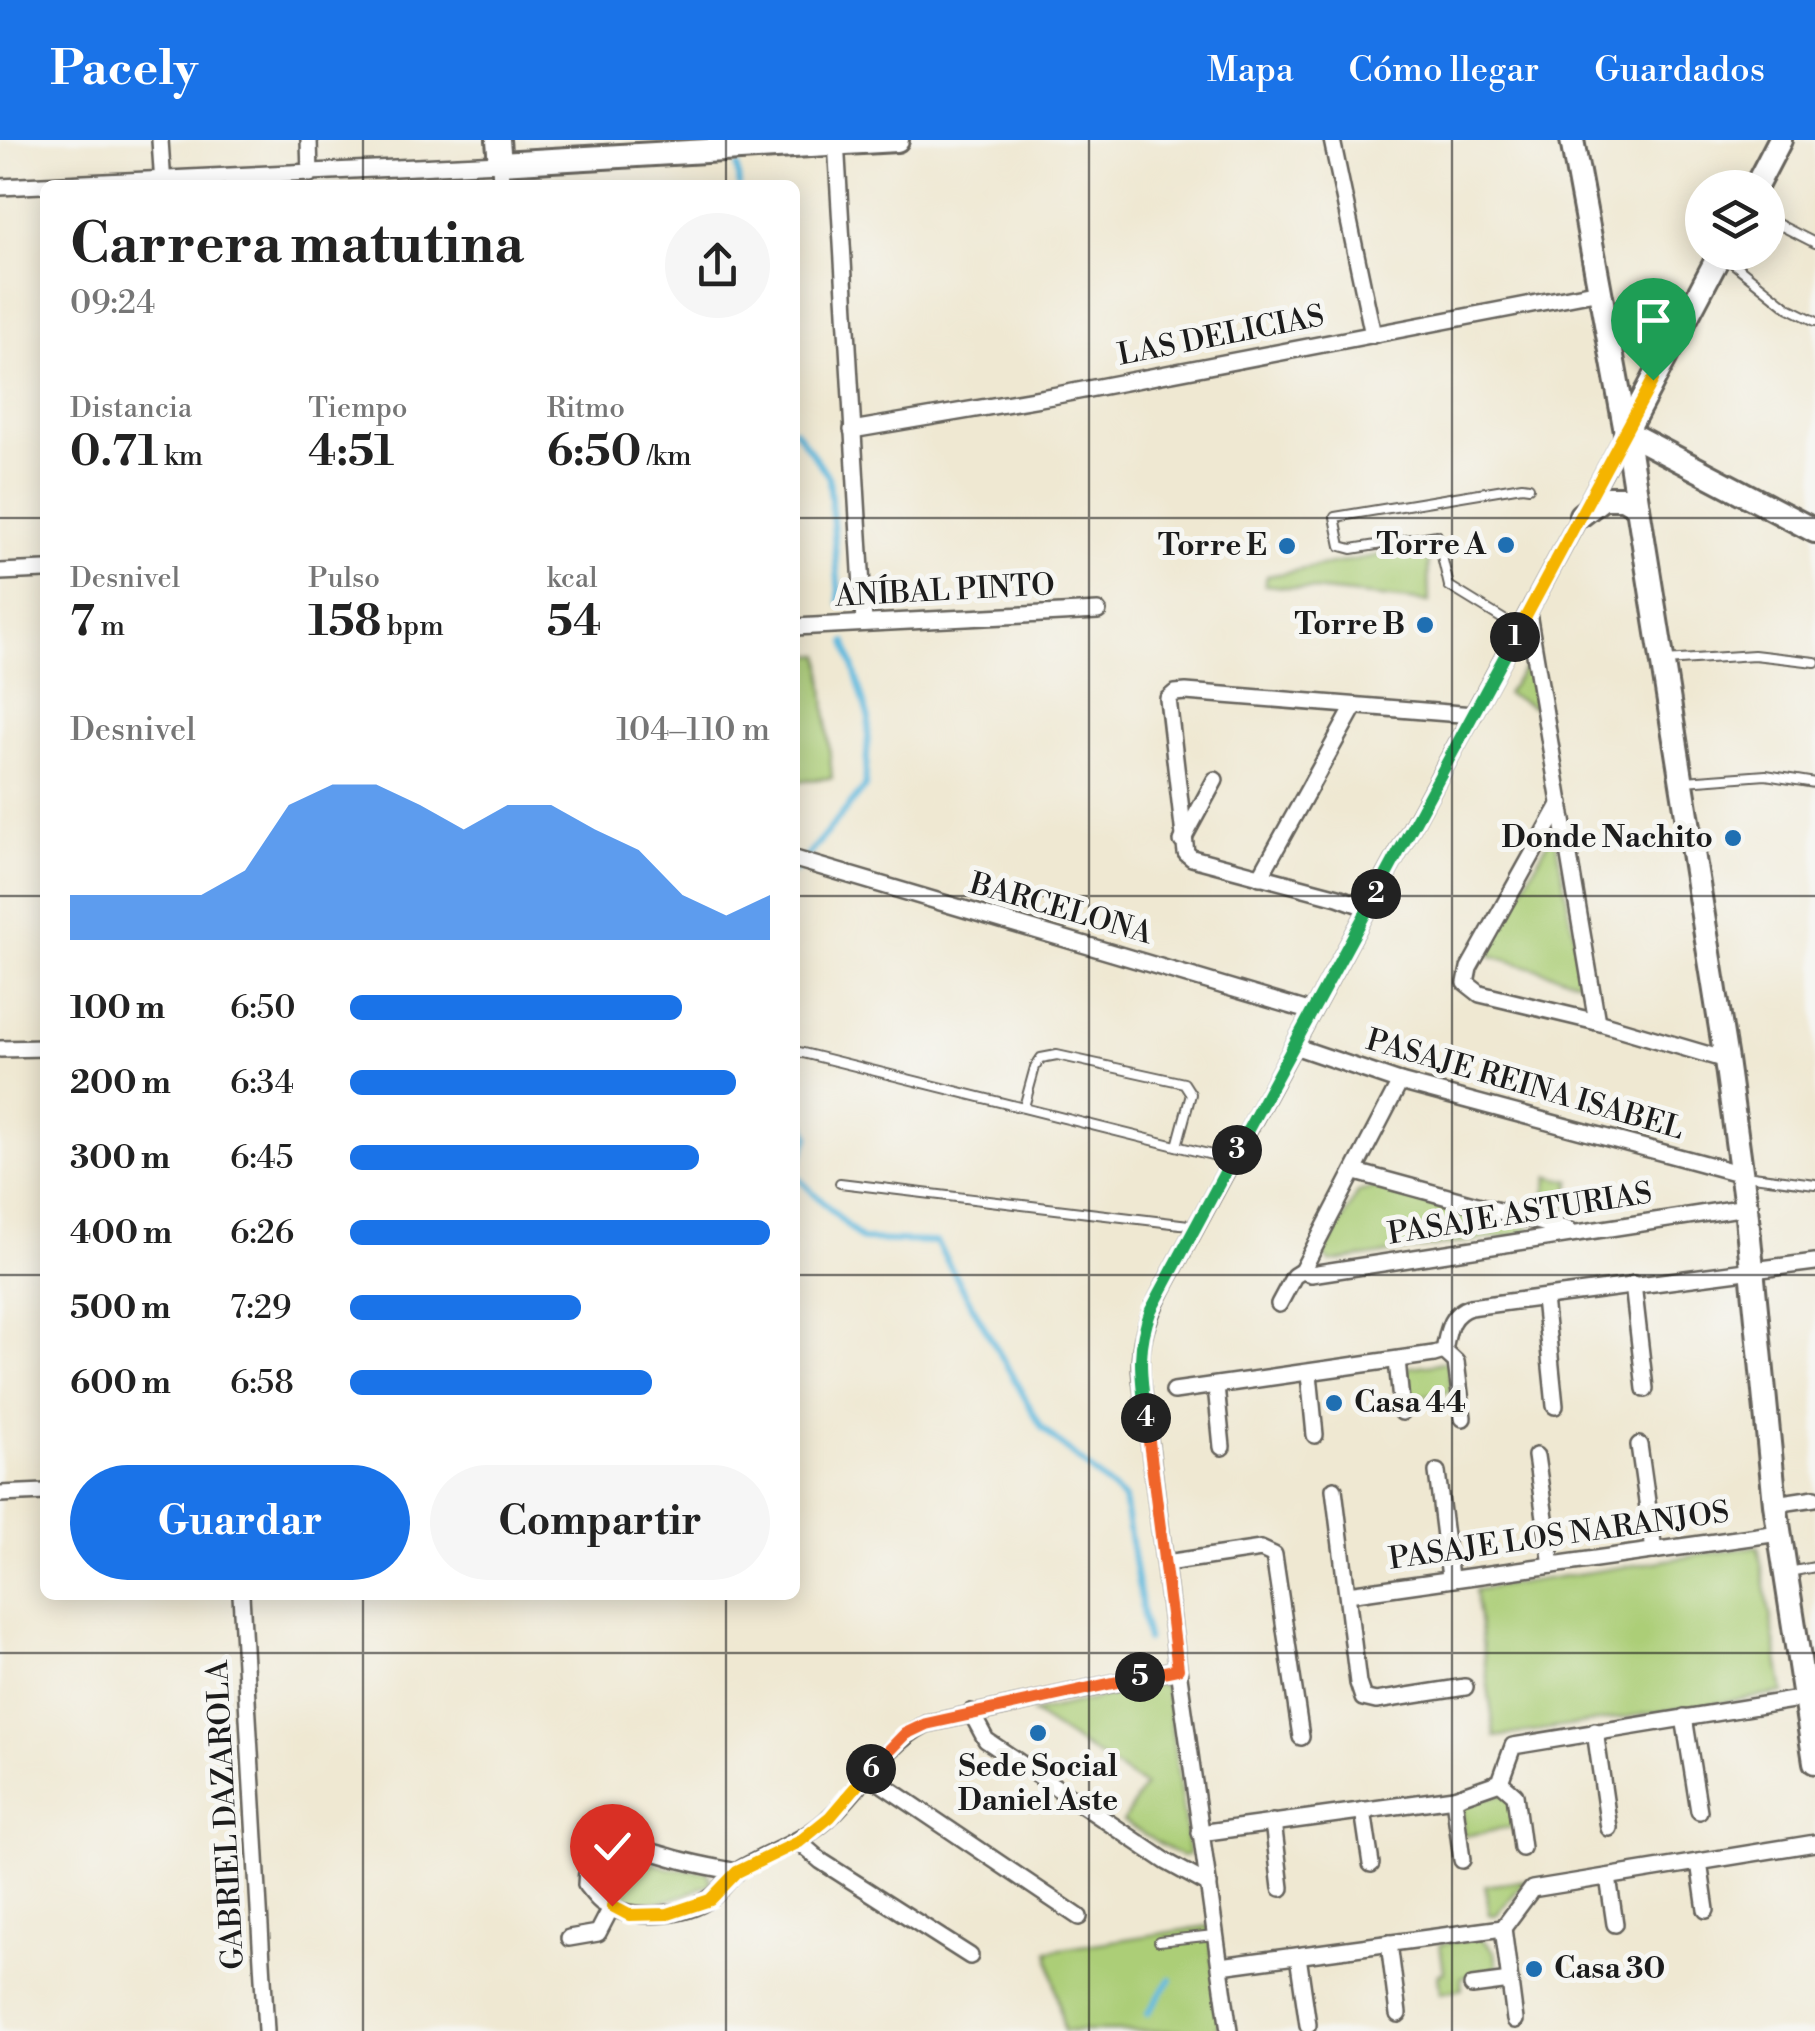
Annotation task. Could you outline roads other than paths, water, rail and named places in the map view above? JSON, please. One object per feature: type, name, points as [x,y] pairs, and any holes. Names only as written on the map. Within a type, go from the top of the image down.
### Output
[{"type":"main road","points":[[500,163],[898,140]]},
{"type":"main road","points":[[1572,140],[1626,432],[1726,1060],[1746,1207],[1774,1504],[1815,1762]]},
{"type":"main road","points":[[1764,170],[1780,140]]},
{"type":"main road","points":[[1626,432],[1712,270]]},
{"type":"main road","points":[[1626,432],[1815,531]]},
{"type":"main road","points":[[1581,516],[1603,498],[1622,498],[1638,507]]},
{"type":"street","points":[[160,140],[162,180]]},
{"type":"street","points":[[309,140],[310,174]]},
{"type":"street","points":[[1332,140],[1373,335]]},
{"type":"street","points":[[836,143],[864,622]]},
{"type":"street","points":[[199,180],[500,163]]},
{"type":"street","points":[[0,186],[40,185]]},
{"type":"street","name":"LAS DELICIAS","points":[[852,430],[1052,396],[1600,291]]},
{"type":"street","points":[[1230,2031],[1200,1833],[1139,1354],[1151,1310],[1626,432]]},
{"type":"street","points":[[0,572],[40,570]]},
{"type":"street","name":"ANÍBAL PINTO","points":[[800,627],[1098,611]]},
{"type":"street","points":[[1528,613],[1597,1022]]},
{"type":"street","points":[[1368,908],[1186,854],[1167,706],[1170,695],[1186,692],[1473,715]]},
{"type":"street","points":[[1260,877],[1354,707]]},
{"type":"street","points":[[1182,841],[1214,780]]},
{"type":"street","points":[[1561,803],[1469,968],[1466,983],[1480,994],[1597,1022],[1726,1060]]},
{"type":"street","name":"BARCELONA","points":[[800,861],[1312,1012]]},
{"type":"street","name":"PASAJE REINA ISABEL","points":[[1294,1046],[1400,1082],[1742,1174]]},
{"type":"street","points":[[0,1049],[40,1048]]},
{"type":"street","points":[[1279,1304],[1294,1276],[1302,1271],[1356,1172],[1400,1082]]},
{"type":"street","points":[[1356,1172],[1578,1233]]},
{"type":"street","name":"PASAJE ASTURIAS","points":[[1302,1271],[1311,1274],[1746,1207]]},
{"type":"street","points":[[1444,1350],[1452,1318],[1458,1311],[1815,1262]]},
{"type":"street","points":[[1633,1284],[1645,1389]]},
{"type":"street","points":[[1544,1298],[1555,1406]]},
{"type":"street","points":[[1174,1391],[1308,1374],[1444,1350]]},
{"type":"street","points":[[1444,1350],[1456,1362],[1463,1418]]},
{"type":"street","points":[[1397,1360],[1402,1412]]},
{"type":"street","points":[[1308,1374],[1314,1435]]},
{"type":"street","points":[[1216,1386],[1222,1447]]},
{"type":"street","points":[[1639,1445],[1654,1551]]},
{"type":"street","points":[[1536,1456],[1552,1565]]},
{"type":"street","points":[[1437,1472],[1450,1577]]},
{"type":"street","points":[[1334,1489],[1363,1698],[1376,1701],[1466,1687]]},
{"type":"street","points":[[0,1494],[40,1492]]},
{"type":"street","points":[[1774,1504],[1815,1498]]},
{"type":"street","name":"PASAJE LOS NARANJOS","points":[[1348,1594],[1779,1533]]},
{"type":"street","points":[[1166,1564],[1260,1549],[1274,1555],[1301,1737]]},
{"type":"street","name":"GABRIEL DAZAROLA","points":[[242,1600],[266,2031]]},
{"type":"street","points":[[737,1872],[638,1846],[615,1846],[596,1855],[586,1868],[586,1884],[602,1903],[629,1915],[668,1914],[710,1900],[737,1872],[799,1842],[830,1817],[905,1734],[971,1712],[1178,1669]]},
{"type":"street","points":[[1500,1782],[1513,1746],[1805,1698]]},
{"type":"street","points":[[971,1712],[986,1740],[1166,1862],[1209,1885]]},
{"type":"street","points":[[1684,1717],[1699,1810]]},
{"type":"street","points":[[1595,1731],[1609,1828]]},
{"type":"street","points":[[867,1774],[1080,1917]]},
{"type":"street","points":[[1200,1833],[1454,1798],[1500,1782]]},
{"type":"street","points":[[1500,1782],[1515,1795],[1522,1848]]},
{"type":"street","points":[[1454,1798],[1462,1860]]},
{"type":"street","points":[[1363,1810],[1372,1864]]},
{"type":"street","points":[[1273,1822],[1281,1888]]},
{"type":"street","points":[[799,1842],[821,1861],[970,1956]]},
{"type":"street","points":[[1515,2020],[1503,1928],[1532,1889],[1815,1843]]},
{"type":"street","points":[[1698,1862],[1706,1910]]},
{"type":"street","points":[[1608,1877],[1615,1924]]},
{"type":"street","points":[[569,1938],[598,1933],[612,1906]]},
{"type":"street","points":[[1221,1966],[1503,1928]]},
{"type":"street","points":[[1389,1944],[1398,2014]]},
{"type":"street","points":[[1298,1956],[1308,2025]]},
{"type":"street","points":[[1472,1986],[1510,1981]]},
{"type":"lane","points":[[1785,227],[1815,242]]},
{"type":"lane","points":[[1742,270],[1789,308],[1815,321]]},
{"type":"lane","points":[[1519,629],[1449,586],[1437,534],[1352,550],[1341,546],[1335,517],[1530,487]]},
{"type":"lane","points":[[1662,661],[1754,655],[1815,662]]},
{"type":"lane","points":[[1681,781],[1766,775],[1815,783]]},
{"type":"lane","points":[[800,1052],[1232,1160]]},
{"type":"lane","points":[[1024,1107],[1035,1067],[1041,1058],[1057,1055],[1184,1083],[1191,1094],[1177,1146]]},
{"type":"lane","points":[[1742,1174],[1815,1184]]},
{"type":"lane","points":[[840,1183],[1197,1226]]},
{"type":"lane","points":[[1784,1572],[1815,1568]]},
{"type":"lane","points":[[1159,1941],[1216,1935]]},
{"type":"waterway","points":[[737,167],[738,180]]},
{"type":"waterway","points":[[800,437],[829,477],[840,604]]},
{"type":"waterway","points":[[800,865],[865,787],[869,719],[846,642]]},
{"type":"waterway","points":[[800,1114],[809,1136],[800,1158]]},
{"type":"waterway","points":[[800,1180],[862,1240],[936,1242],[1042,1428],[1124,1499],[1147,1640]]},
{"type":"waterway","points":[[1147,2014],[1171,1979]]},
{"type":"place","name":"Torre A","points":[[1506,545]]},
{"type":"place","name":"Torre E","points":[[1287,546]]},
{"type":"place","name":"Torre B","points":[[1425,625]]},
{"type":"place","name":"Donde Nachito","points":[[1733,838]]},
{"type":"place","name":"Casa 44","points":[[1334,1403]]},
{"type":"place","name":"Sede Social Daniel Aste","points":[[1038,1733]]},
{"type":"place","name":"Casa 30","points":[[1534,1969]]}]
